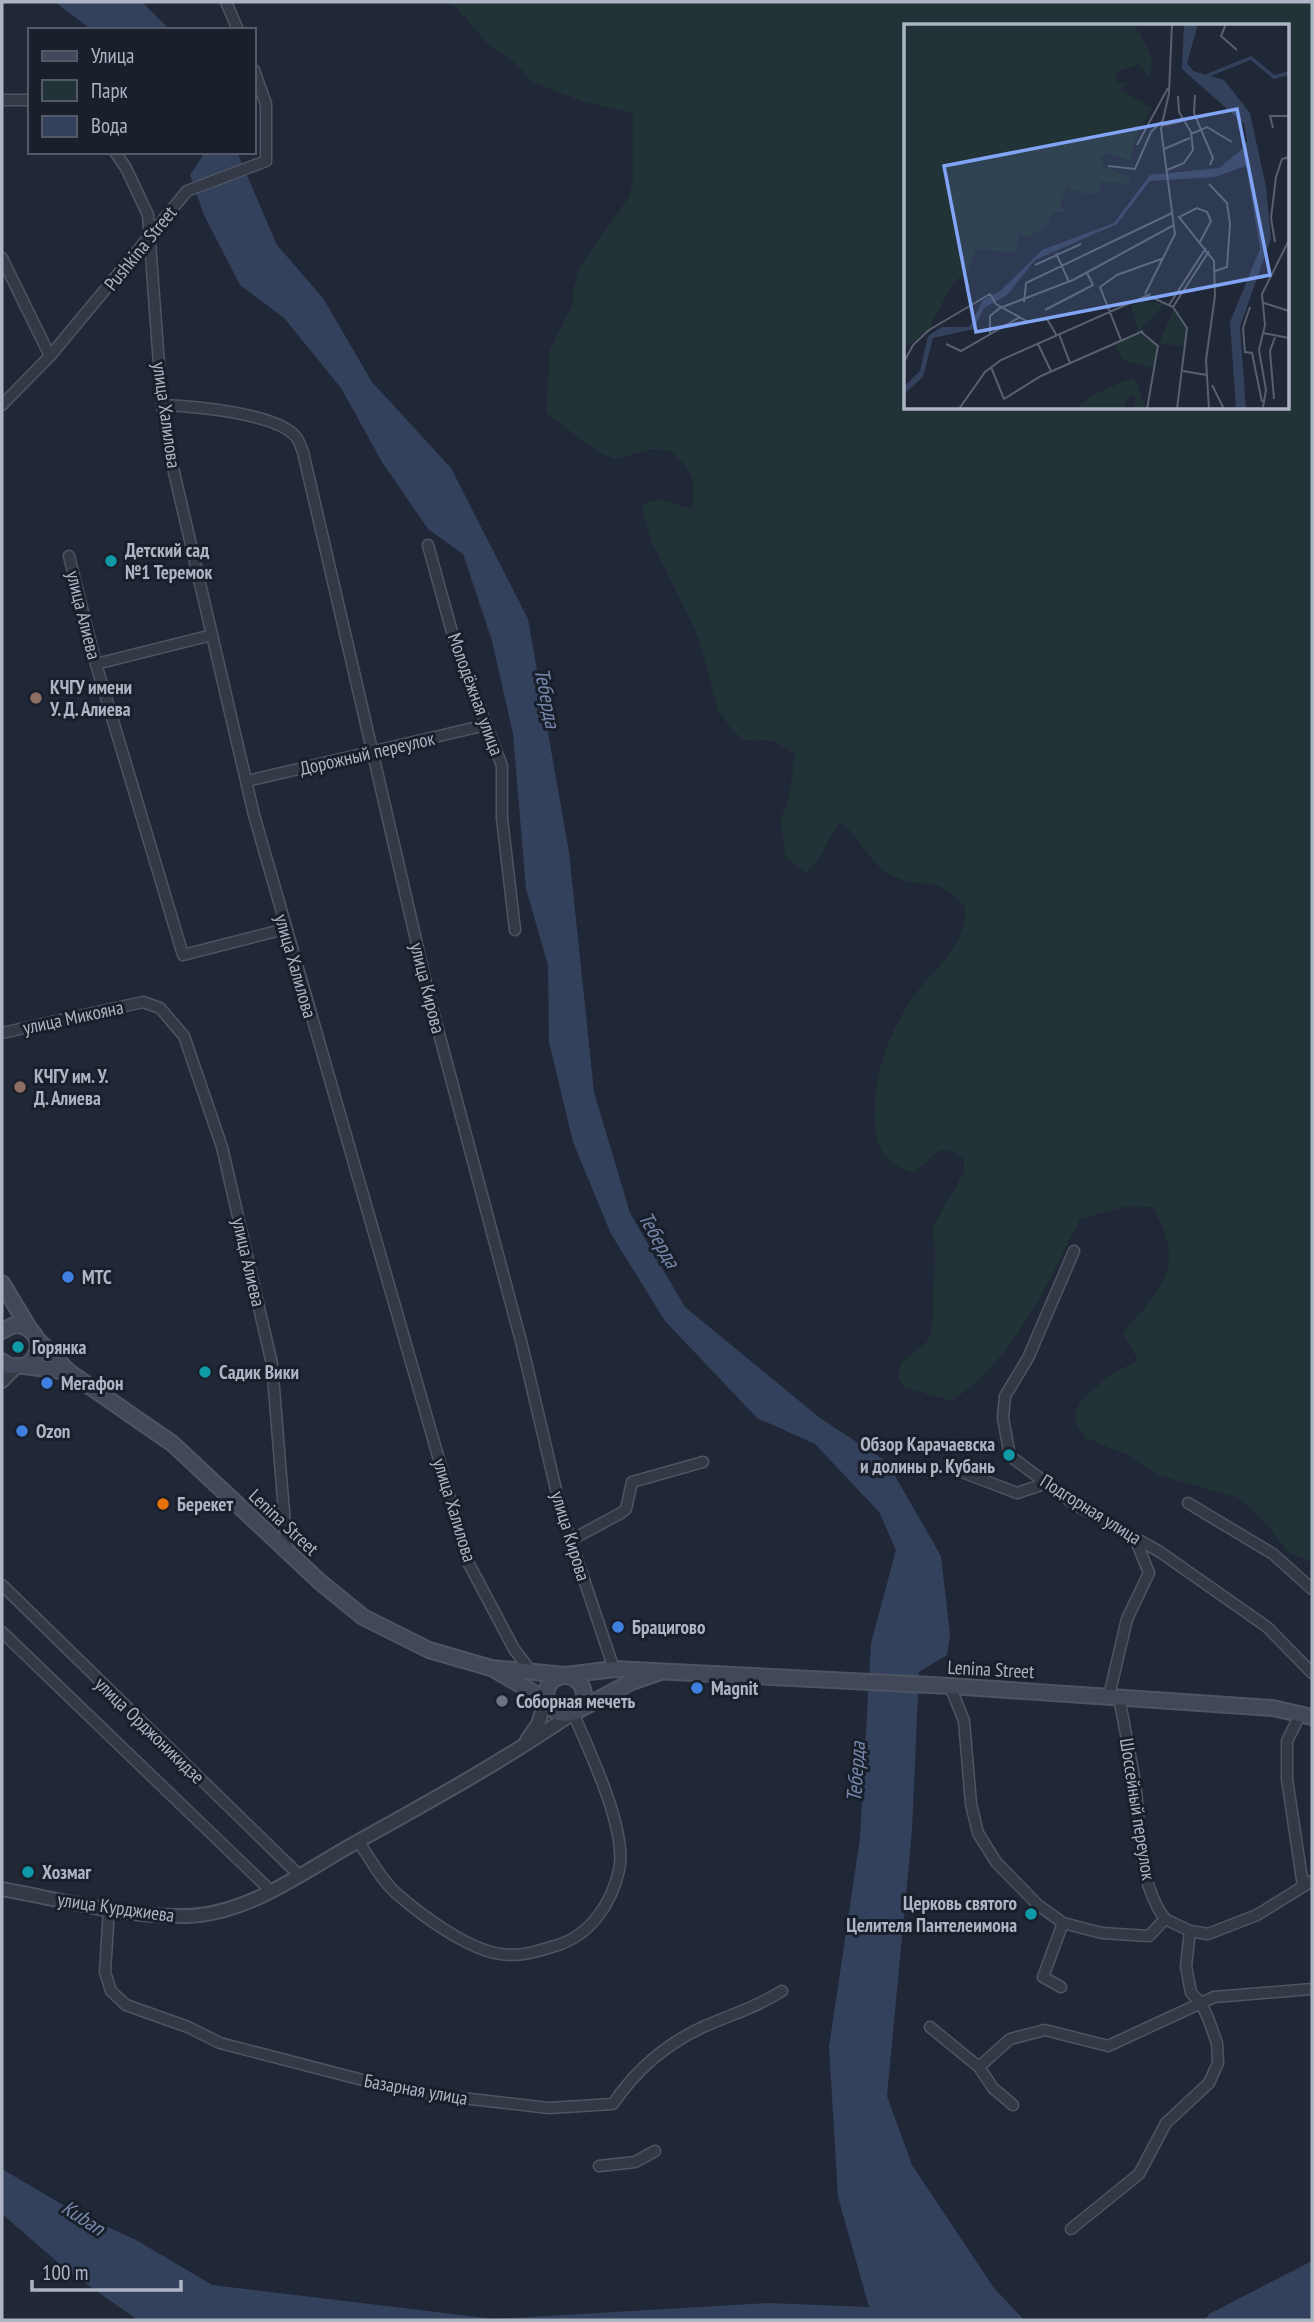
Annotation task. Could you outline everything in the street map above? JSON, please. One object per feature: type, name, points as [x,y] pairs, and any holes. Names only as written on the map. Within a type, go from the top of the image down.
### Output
[{"type":"main road","name":"Lenina Street","points":[[2,1283],[34,1334],[68,1372],[173,1444],[319,1581],[363,1617],[422,1647],[453,1659],[491,1668],[566,1675],[614,1669],[933,1685],[1273,1708],[1307,1715]]},
{"type":"main road","points":[[2,1331],[13,1325],[34,1334],[36,1356],[20,1367]]},
{"type":"main road","name":"Lenina Street","points":[[2,1361],[20,1367],[68,1372]]},
{"type":"main road","name":"Lenina Street","points":[[491,1668],[546,1700]]},
{"type":"main road","name":"Lenina Street","points":[[573,1713],[629,1683],[666,1671]]},
{"type":"main road","points":[[566,1675],[581,1685],[584,1693],[581,1704],[573,1713],[559,1713],[551,1709],[546,1700],[550,1682],[566,1675]]},
{"type":"street","points":[[226,2],[237,28]]},
{"type":"street","name":"Pushkina Street","points":[[2,405],[51,356],[150,237],[170,208],[187,191],[266,161],[266,104],[256,75]]},
{"type":"street","points":[[2,100],[28,100]]},
{"type":"street","name":"улица Халилова","points":[[116,154],[127,168],[148,215],[162,405],[170,455],[285,929],[379,1244],[469,1564],[514,1649],[530,1670]]},
{"type":"street","points":[[2,258],[51,356]]},
{"type":"street","name":"улица Кирова","points":[[162,405],[221,408],[284,428],[297,437],[323,535],[429,996],[571,1539],[614,1669]]},
{"type":"street","name":"Молодёжная улица","points":[[428,545],[455,643],[502,766],[502,818],[514,930]]},
{"type":"street","name":"улица Алиева","points":[[69,556],[96,664],[183,956],[285,929]]},
{"type":"street","points":[[96,664],[212,635]]},
{"type":"street","name":"Дорожный переулок","points":[[247,781],[486,725]]},
{"type":"street","name":"улица Алиева","points":[[143,1002],[160,1008],[184,1037],[222,1147],[272,1364],[286,1549]]},
{"type":"street","name":"улица Микояна","points":[[2,1033],[143,1002]]},
{"type":"street","name":"Подгорная улица","points":[[1074,1251],[1028,1358],[1005,1396],[1003,1418],[1010,1455],[1073,1503],[1135,1538],[1267,1627],[1312,1673]]},
{"type":"street","points":[[2,1381],[20,1367]]},
{"type":"street","points":[[571,1539],[621,1514],[626,1508],[632,1482],[703,1462]]},
{"type":"street","points":[[962,1472],[1017,1493],[1047,1483]]},
{"type":"street","points":[[1188,1503],[1273,1554],[1312,1589]]},
{"type":"street","name":"Шоссейный переулок","points":[[1135,1538],[1149,1573],[1128,1619],[1114,1696],[1135,1783],[1145,1869],[1154,1904],[1165,1919]]},
{"type":"street","name":"улица Орджоникидзе","points":[[2,1584],[299,1875]]},
{"type":"street","name":"улица Орджоникидзе","points":[[2,1632],[271,1891]]},
{"type":"street","points":[[950,1686],[964,1721],[971,1804],[978,1833],[996,1862],[1038,1905],[1063,1923],[1102,1934],[1149,1936],[1165,1919],[1190,1931],[1208,1934],[1233,1925],[1291,1896],[1308,1883],[1287,1779],[1287,1741],[1307,1715]]},
{"type":"street","points":[[523,1746],[538,1724],[546,1700]]},
{"type":"street","points":[[271,1891],[358,1842],[425,1806],[573,1713],[601,1778],[619,1843],[619,1870],[595,1922],[576,1939],[528,1954],[500,1954],[469,1945],[395,1892],[358,1842]]},
{"type":"street","name":"улица Курджиева","points":[[2,1889],[109,1909],[186,1916],[231,1908],[271,1891]]},
{"type":"street","name":"Базарная улица","points":[[109,1909],[105,1972],[111,1990],[126,2005],[188,2027],[220,2043],[378,2084],[444,2096],[550,2108],[613,2104],[629,2080],[667,2048],[702,2027],[752,2010],[782,1991]]},
{"type":"street","points":[[1061,1987],[1043,1977],[1063,1923]]},
{"type":"street","points":[[1071,2229],[1139,2174],[1166,2123],[1209,2083],[1218,2063],[1217,2043],[1201,2003],[1191,1993],[1186,1966],[1190,1931]]},
{"type":"street","points":[[979,2067],[1010,2039],[1045,2030],[1108,2046],[1214,1997],[1312,1989]]},
{"type":"street","points":[[930,2027],[979,2067],[993,2088],[1013,2105]]},
{"type":"street","points":[[599,2166],[635,2162],[655,2151]]},
{"type":"green space","points":[[447,2],[1312,2],[1312,1563],[1288,1552],[1264,1521],[1239,1498],[1158,1475],[1130,1456],[1086,1438],[1078,1428],[1075,1414],[1080,1402],[1107,1377],[1138,1360],[1123,1333],[1159,1289],[1169,1261],[1163,1228],[1152,1207],[1128,1206],[1080,1219],[1042,1294],[1011,1343],[993,1365],[951,1401],[904,1387],[898,1375],[902,1362],[927,1342],[932,1328],[935,1256],[933,1227],[964,1172],[964,1158],[952,1151],[940,1150],[914,1173],[898,1167],[879,1145],[875,1128],[875,1092],[883,1057],[898,1023],[917,992],[956,943],[964,920],[965,907],[945,889],[914,883],[885,871],[840,822],[817,860],[806,872],[785,857],[781,819],[789,796],[795,755],[772,742],[744,740],[732,730],[718,710],[698,636],[652,543],[641,505],[659,499],[692,509],[694,482],[684,464],[671,451],[653,449],[615,459],[600,453],[546,413],[550,349],[572,305],[581,266],[630,195],[633,177],[633,113],[585,102],[532,82],[515,63],[485,41],[457,8]]},
{"type":"water","points":[[55,2],[142,2],[168,28],[89,28]]},
{"type":"water","name":"Kuban","points":[[204,154],[238,154],[277,245],[323,298],[372,382],[451,468],[528,619],[569,852],[594,1092],[630,1213],[685,1307],[820,1418],[887,1462],[941,1556],[950,1635],[947,1655],[919,1672],[912,1831],[887,2096],[912,2165],[994,2288],[1024,2320],[138,2320],[69,2272],[2,2214],[2,2169],[70,2209],[138,2241],[212,2285],[494,2319],[768,2303],[869,2307],[838,2197],[829,2047],[860,1838],[871,1643],[896,1550],[879,1512],[815,1444],[757,1418],[665,1321],[611,1234],[573,1142],[549,1042],[548,965],[526,889],[513,734],[492,641],[463,554],[428,529],[382,462],[341,388],[284,318],[240,285],[204,215],[190,175]]},
{"type":"water","points":[[1312,2261],[1312,2320],[1205,2320],[1209,2314]]},
{"type":"place","name":"Детский сад №1 Теремок","points":[[111,561]]},
{"type":"place","name":"КЧГУ имени У. Д. Алиева","points":[[36,698]]},
{"type":"place","name":"КЧГУ им. У. Д. Алиева","points":[[20,1087]]},
{"type":"place","name":"МТС","points":[[68,1277]]},
{"type":"place","name":"Горянка","points":[[18,1347]]},
{"type":"place","name":"Садик Вики","points":[[205,1372]]},
{"type":"place","name":"Мегафон","points":[[47,1383]]},
{"type":"place","name":"Ozon","points":[[22,1431]]},
{"type":"place","name":"Обзор Карачаевска и долины р. Кубань","points":[[1009,1455]]},
{"type":"place","name":"Берекет","points":[[163,1504]]},
{"type":"place","name":"Брацигово","points":[[618,1627]]},
{"type":"place","name":"Magnit","points":[[697,1688]]},
{"type":"place","name":"Соборная мечеть","points":[[502,1701]]},
{"type":"place","name":"Хозмаг","points":[[28,1872]]},
{"type":"place","name":"Церковь святого Целителя Пантелеимона","points":[[1031,1914]]},
{"type":"water label","name":"Теберда","points":[[547,698]]},
{"type":"water label","name":"Теберда","points":[[659,1240]]},
{"type":"water label","name":"Теберда","points":[[856,1772]]}]
